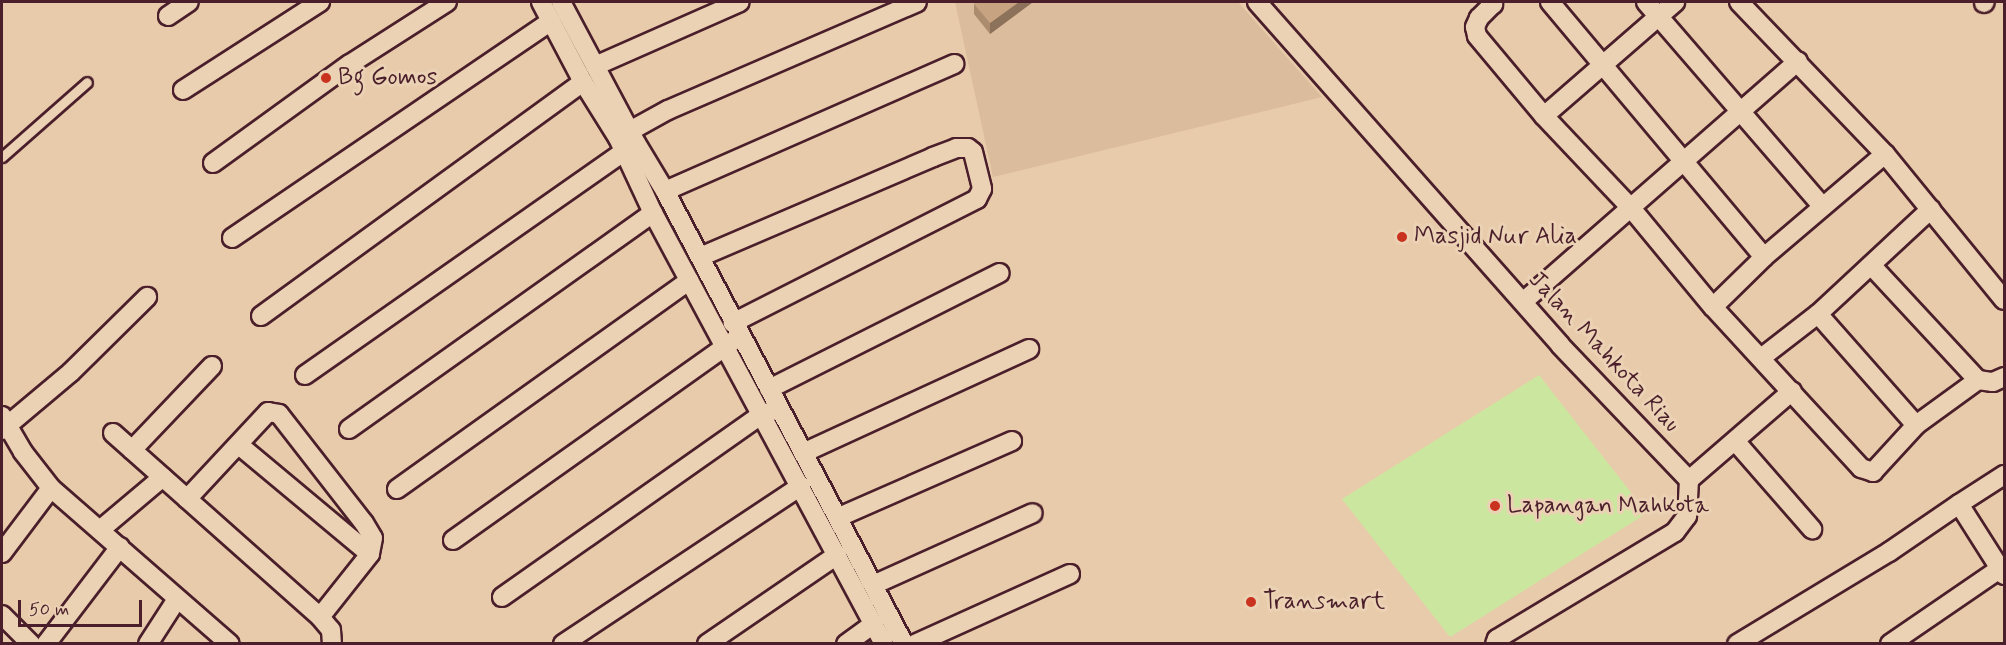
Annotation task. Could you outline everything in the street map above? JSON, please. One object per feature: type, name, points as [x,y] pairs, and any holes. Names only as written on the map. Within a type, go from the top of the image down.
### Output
[{"type":"street","points":[[168,16],[189,2]]},
{"type":"street","points":[[183,90],[320,2]]},
{"type":"street","points":[[213,163],[350,64],[447,2]]},
{"type":"street","points":[[541,2],[583,82],[665,191],[904,644]]},
{"type":"street","points":[[561,2],[595,66],[627,141],[653,213],[884,644]]},
{"type":"street","points":[[595,66],[740,2]]},
{"type":"street","points":[[305,375],[668,110],[917,2]]},
{"type":"street","name":"Jalan Mahkota Riau","points":[[1257,2],[1524,301],[1560,345],[1689,480]]},
{"type":"street","points":[[1493,2],[1479,18],[1475,27],[1477,36],[1544,116],[1631,208],[1713,307],[1867,472],[1873,472],[1916,425],[1978,380]]},
{"type":"street","points":[[1550,2],[1764,257]]},
{"type":"street","points":[[1646,2],[1742,111],[1821,206]]},
{"type":"street","points":[[1544,116],[1675,2]]},
{"type":"street","points":[[1739,2],[1885,154],[2004,300]]},
{"type":"street","points":[[232,238],[551,21]]},
{"type":"street","points":[[1524,301],[1798,61]]},
{"type":"street","points":[[665,191],[954,64]]},
{"type":"street","points":[[261,316],[583,82]]},
{"type":"street","points":[[453,540],[724,346],[737,330],[977,199],[982,189],[973,152],[968,148],[949,151],[700,257]]},
{"type":"street","points":[[1713,307],[1821,206],[1885,154]]},
{"type":"street","points":[[1761,358],[1818,314],[1931,209]]},
{"type":"street","points":[[349,429],[653,213]]},
{"type":"street","points":[[1871,265],[1978,380],[1993,382],[2004,377]]},
{"type":"street","points":[[769,389],[1000,273]]},
{"type":"street","points":[[397,489],[689,281]]},
{"type":"street","points":[[147,297],[71,372],[3,424],[51,488],[230,644]]},
{"type":"street","points":[[1818,314],[1916,425]]},
{"type":"street","points":[[803,453],[1029,350]]},
{"type":"street","points":[[132,450],[212,366]]},
{"type":"street","points":[[1495,644],[1497,639],[1675,532],[1687,516],[1689,480],[1792,392]]},
{"type":"street","points":[[502,597],[761,415],[779,407]]},
{"type":"street","points":[[187,499],[268,412],[279,414],[371,532],[370,554],[320,617]]},
{"type":"street","points":[[113,433],[320,617],[331,630],[332,644]]},
{"type":"street","points":[[839,517],[1012,441]]},
{"type":"street","points":[[1736,442],[1812,529]]},
{"type":"street","points":[[239,445],[370,554]]},
{"type":"street","points":[[1737,644],[1889,552],[2004,475]]},
{"type":"street","points":[[100,530],[163,477]]},
{"type":"street","points":[[563,644],[801,486]]},
{"type":"street","points":[[2,553],[51,488]]},
{"type":"street","points":[[1890,644],[2003,570],[1959,504]]},
{"type":"street","points":[[873,585],[1033,513]]},
{"type":"street","points":[[46,644],[120,547]]},
{"type":"street","points":[[706,644],[837,555]]},
{"type":"street","points":[[915,644],[1070,574]]},
{"type":"street","points":[[148,644],[177,599]]},
{"type":"street","points":[[2,615],[31,644]]},
{"type":"street","points":[[846,644],[874,624]]},
{"type":"street","points":[[1765,628],[1774,644]]},
{"type":"lane","points":[[2,157],[87,82]]},
{"type":"shaded area","points":[[955,2],[1238,2],[1322,97],[993,177]]},
{"type":"green space","name":"Lapangan Mahkota","points":[[1539,375],[1647,513],[1450,637],[1342,499]]},
{"type":"building","points":[[976,2],[1019,2],[990,23],[974,4]]},
{"type":"place","name":"Bg Gomos","points":[[326,78]]},
{"type":"place","name":"Masjid Nur Alia","points":[[1402,237]]},
{"type":"place","name":"Lapangan Mahkota","points":[[1495,506]]},
{"type":"place","name":"Transmart","points":[[1251,602]]}]
